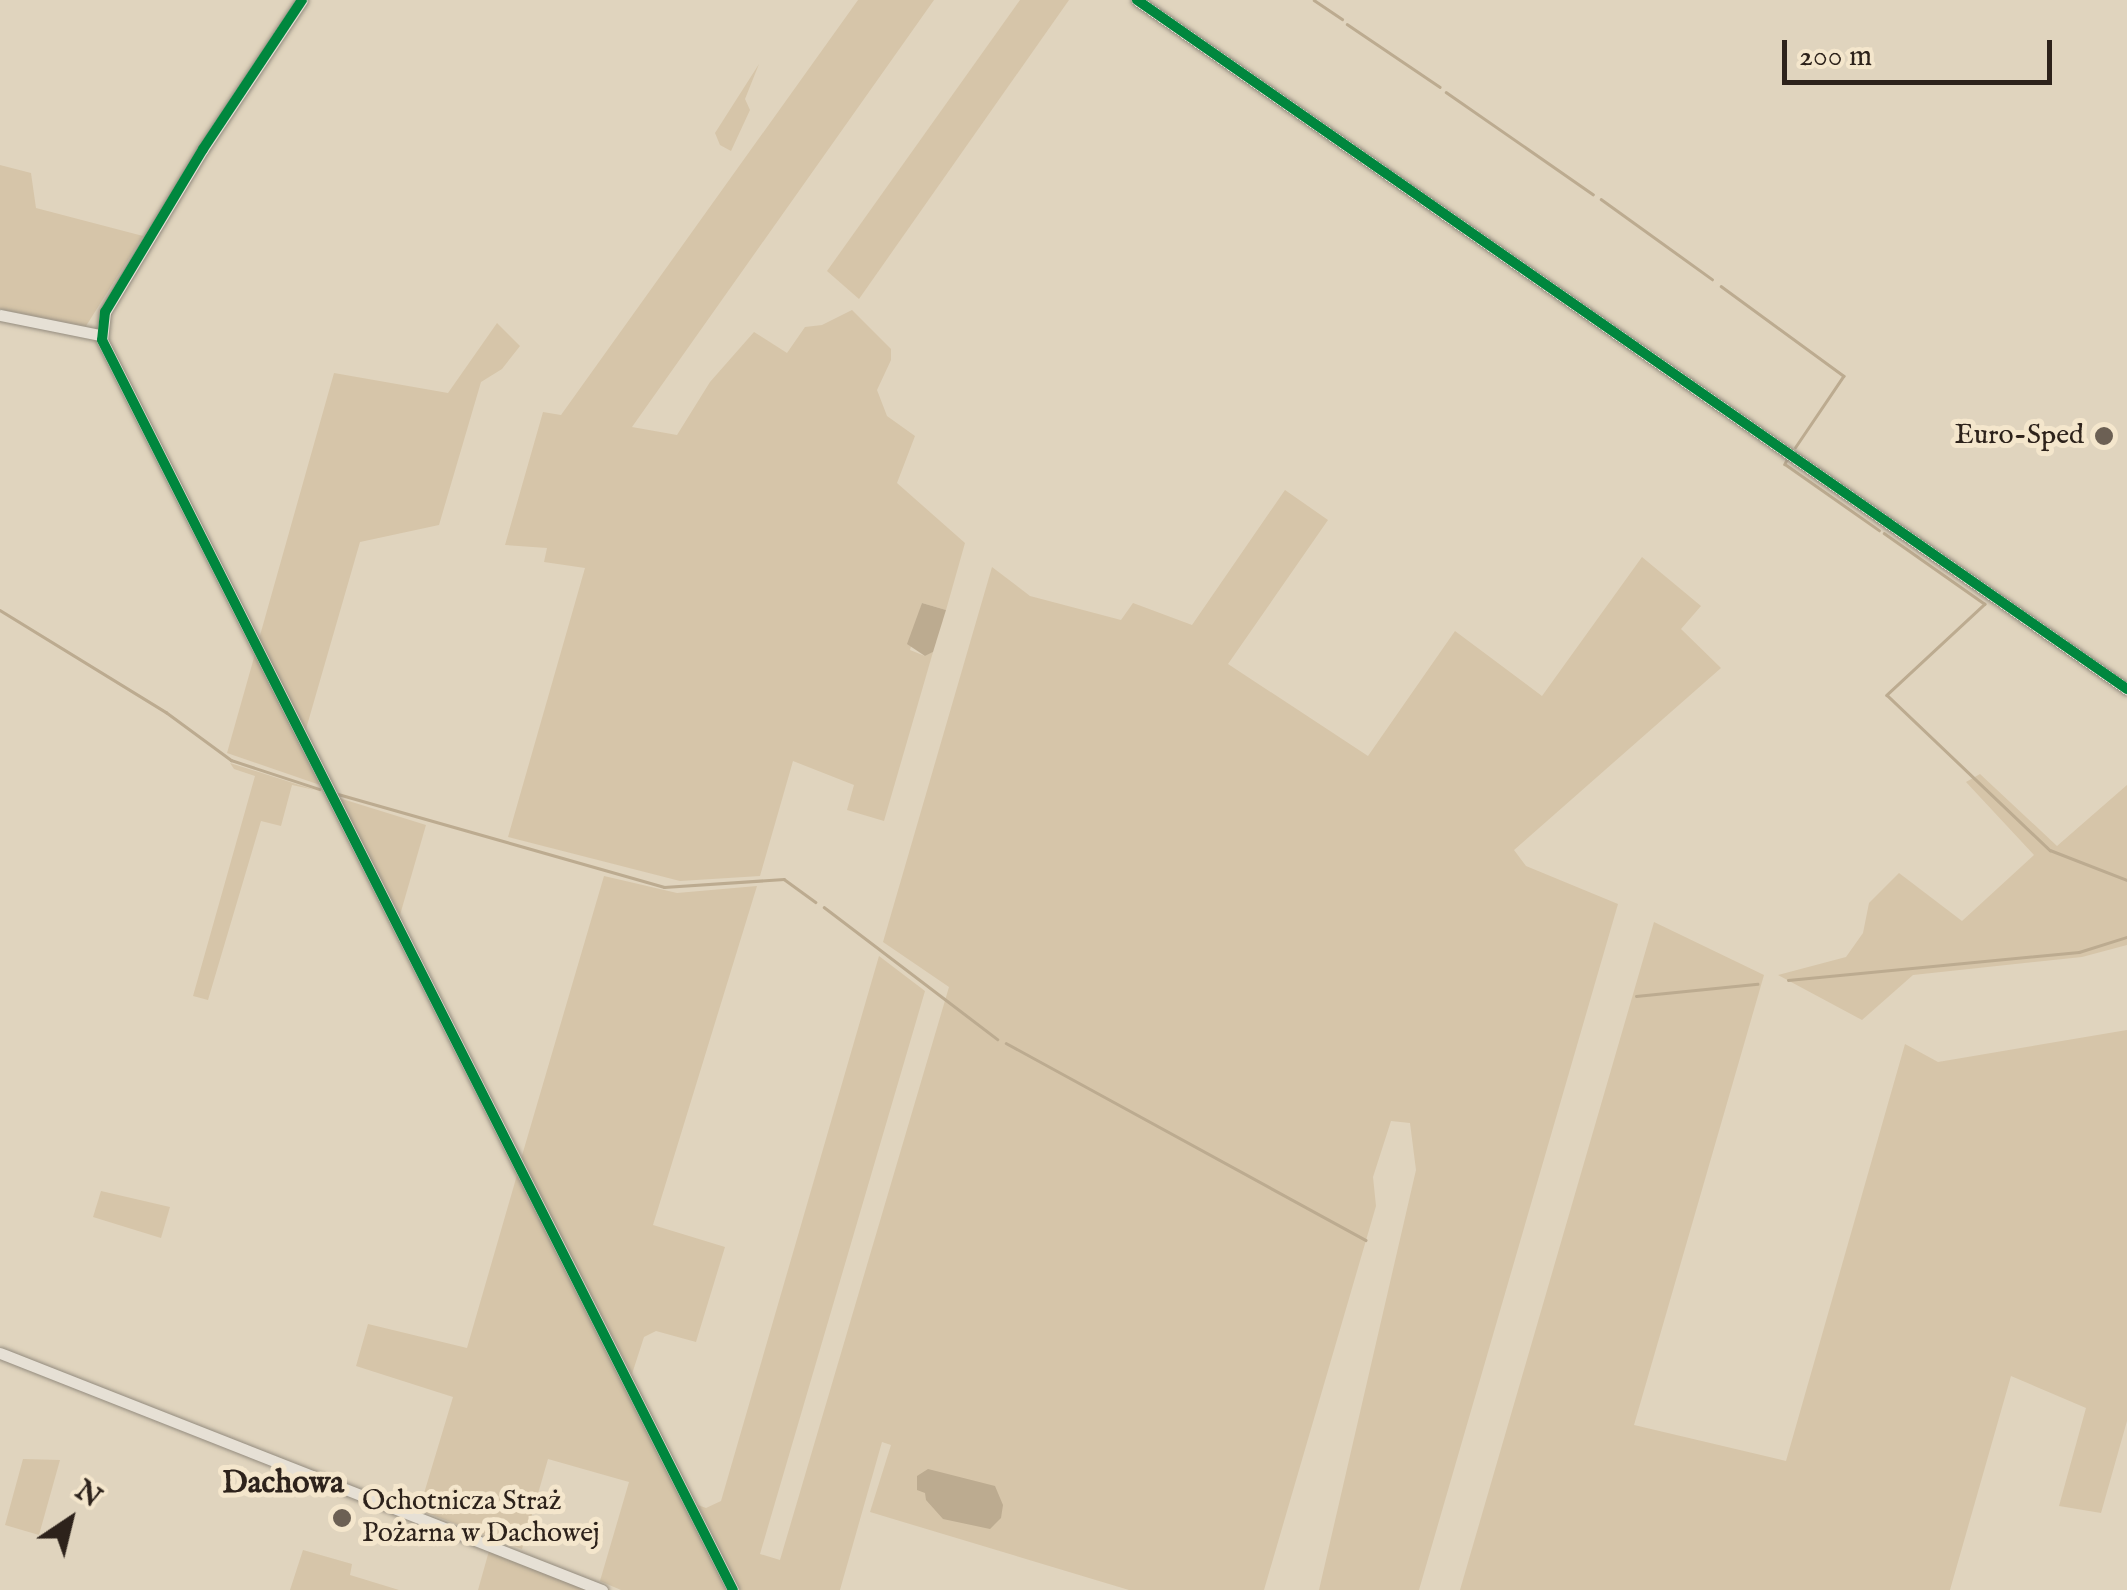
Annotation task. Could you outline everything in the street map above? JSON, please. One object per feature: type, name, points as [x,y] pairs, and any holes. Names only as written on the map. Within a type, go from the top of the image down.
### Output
[{"type":"street","points":[[302,0],[203,149],[105,312],[100,335],[733,1590]]},
{"type":"street","points":[[1137,0],[2127,689]]},
{"type":"street","points":[[0,315],[100,335]]},
{"type":"street","points":[[0,1353],[602,1590]]},
{"type":"shaded area","points":[[858,0],[934,0],[632,427],[677,435],[710,382],[754,332],[787,353],[805,327],[822,325],[852,310],[891,349],[891,360],[877,390],[887,416],[915,436],[897,483],[965,543],[946,610],[922,603],[910,650],[925,656],[933,652],[884,821],[847,810],[854,785],[793,761],[760,876],[680,881],[508,837],[585,568],[544,562],[547,548],[505,545],[543,412],[561,415]]},
{"type":"shaded area","points":[[1020,0],[1069,0],[859,299],[827,271]]},
{"type":"shaded area","points":[[759,64],[745,99],[750,110],[731,151],[720,145],[715,133]]},
{"type":"shaded area","points":[[0,165],[31,173],[36,208],[143,236],[86,326],[0,309]]},
{"type":"shaded area","points":[[497,323],[520,346],[502,369],[481,382],[439,525],[360,542],[306,729],[259,639],[334,373],[448,393]]},
{"type":"shaded area","points":[[1285,490],[1328,520],[1228,664],[1368,756],[1455,631],[1542,696],[1642,557],[1701,606],[1681,629],[1721,668],[1514,850],[1526,866],[1618,904],[1419,1590],[1319,1590],[1416,1170],[1410,1123],[1391,1121],[1373,1177],[1376,1206],[1264,1590],[1129,1590],[870,1512],[891,1445],[882,1442],[840,1590],[740,1590],[698,1505],[706,1508],[721,1501],[879,956],[925,991],[760,1554],[780,1560],[949,987],[883,942],[992,567],[1030,596],[1121,620],[1133,603],[1192,625]]},
{"type":"shaded area","points":[[922,603],[946,610],[933,652],[925,656],[907,644]]},
{"type":"shaded area","points":[[255,654],[323,786],[227,753]]},
{"type":"shaded area","points":[[230,763],[315,790],[292,785],[281,826],[261,821],[208,1000],[193,996],[255,776],[234,769]]},
{"type":"shaded area","points":[[1980,774],[2057,846],[2127,785],[2127,945],[2082,957],[1913,975],[1862,1020],[1778,975],[1846,957],[1863,933],[1869,903],[1899,873],[1962,921],[2034,855],[1966,782]]},
{"type":"shaded area","points":[[339,798],[426,825],[400,915],[354,828]]},
{"type":"shaded area","points":[[604,876],[677,893],[757,886],[653,1225],[725,1247],[696,1342],[656,1331],[644,1337],[632,1374],[521,1159]]},
{"type":"shaded area","points":[[1654,922],[1764,975],[1634,1425],[1786,1461],[1905,1044],[1938,1062],[2127,1030],[2127,1421],[2101,1513],[2059,1506],[2086,1408],[2011,1376],[1950,1590],[1460,1590]]},
{"type":"shaded area","points":[[517,1175],[728,1590],[621,1590],[600,1581],[629,1482],[548,1459],[522,1549],[419,1510],[453,1397],[356,1366],[368,1324],[467,1348]]},
{"type":"shaded area","points":[[101,1191],[170,1207],[161,1238],[93,1217]]},
{"type":"shaded area","points":[[23,1459],[60,1460],[39,1535],[5,1525]]},
{"type":"shaded area","points":[[928,1469],[995,1486],[1003,1505],[1001,1518],[990,1529],[943,1519],[926,1500],[925,1493],[917,1490],[917,1476]]},
{"type":"shaded area","points":[[303,1550],[352,1564],[350,1575],[399,1590],[290,1590]]},
{"type":"shaded area","points":[[489,1551],[585,1589],[585,1590],[478,1590]]},
{"type":"waterway","points":[[1314,0],[1342,19]]},
{"type":"waterway","points":[[1347,24],[1440,87]]},
{"type":"waterway","points":[[1446,92],[1593,194]]},
{"type":"waterway","points":[[1601,199],[1712,279]]},
{"type":"waterway","points":[[1721,286],[1844,376],[1796,447]]},
{"type":"waterway","points":[[1788,458],[1785,464],[1879,530]]},
{"type":"waterway","points":[[1884,533],[1985,604],[1887,695],[2050,850],[2127,880]]},
{"type":"waterway","points":[[0,610],[166,712],[231,760],[319,789]]},
{"type":"waterway","points":[[338,794],[664,887],[784,879],[816,902]]},
{"type":"waterway","points":[[824,907],[997,1039]]},
{"type":"waterway","points":[[1788,980],[2079,952],[2127,937]]},
{"type":"waterway","points":[[1636,996],[1757,984]]},
{"type":"waterway","points":[[1006,1043],[1366,1240]]},
{"type":"cycle path","points":[[302,0],[203,149],[105,312],[102,340],[733,1590]]},
{"type":"cycle path","points":[[1137,0],[2127,689]]},
{"type":"place","name":"Euro-Sped","points":[[2104,436]]},
{"type":"place","name":"Ochotnicza Straż Pożarna w Dachowej","points":[[342,1518]]},
{"type":"district","name":"Dachowa","points":[[283,1484]]}]
